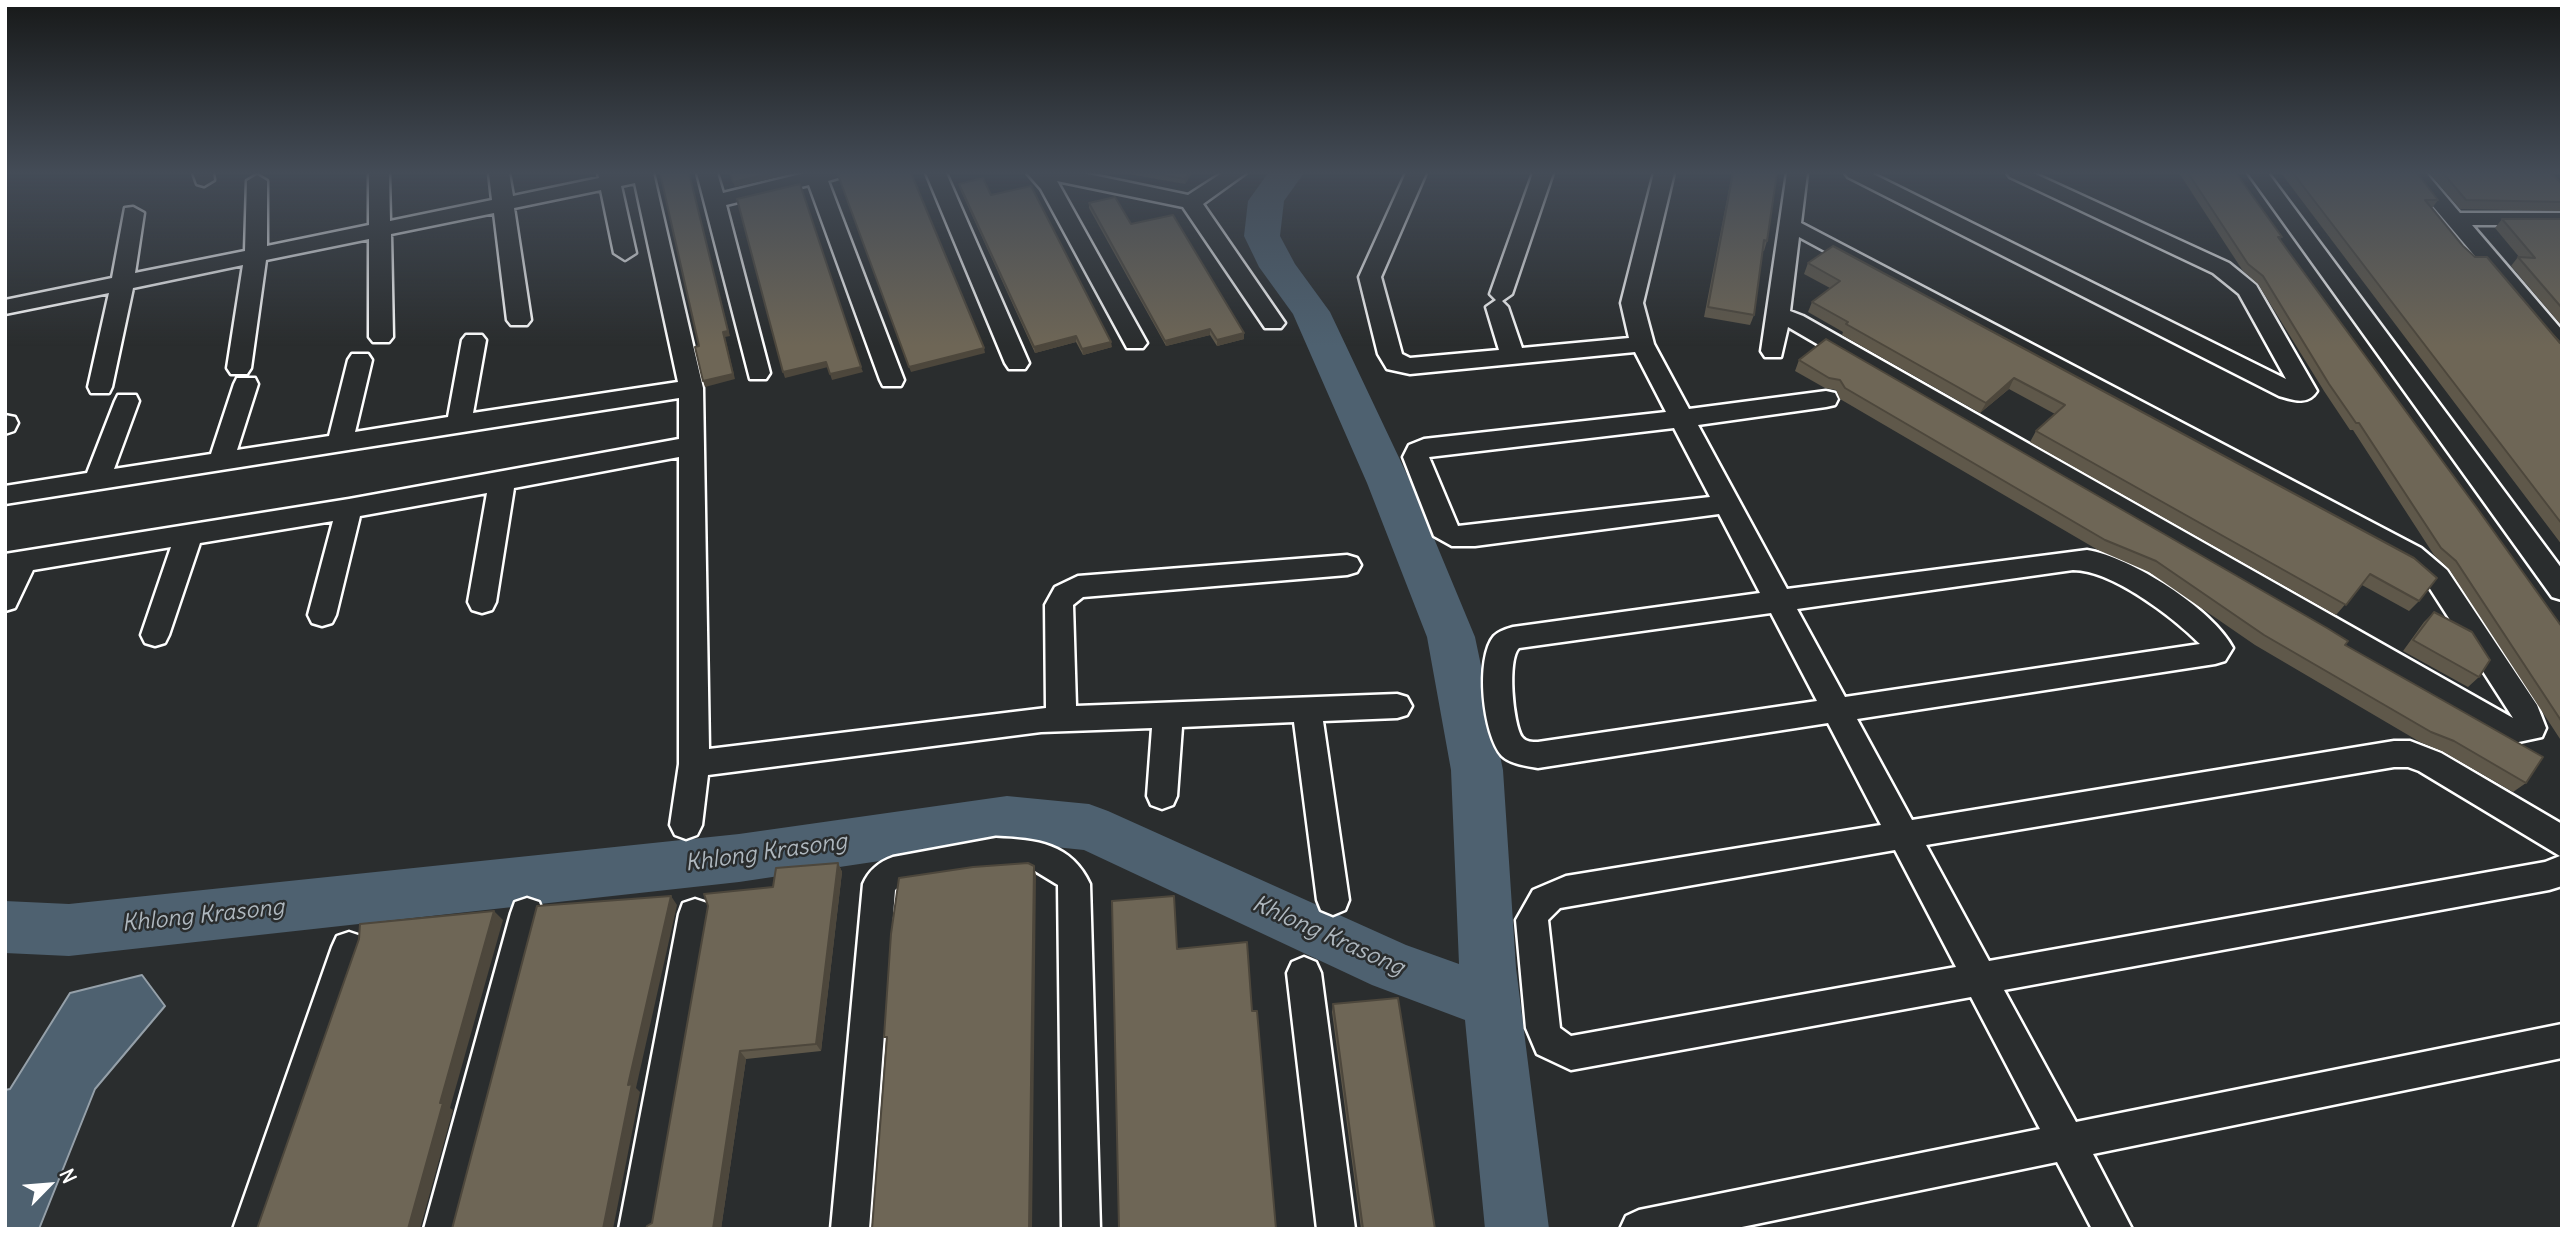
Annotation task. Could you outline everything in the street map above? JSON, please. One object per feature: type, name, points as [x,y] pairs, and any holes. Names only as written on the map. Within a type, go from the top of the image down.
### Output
[{"type":"street","points":[[100,387],[123,281],[130,231]]},
{"type":"street","points":[[220,461],[243,376],[256,231]]},
{"type":"street","points":[[5,307],[380,231],[381,337]]},
{"type":"street","points":[[507,231],[519,320]]},
{"type":"street","points":[[620,231],[625,253]]},
{"type":"street","points":[[656,231],[691,388],[694,764],[685,825]]},
{"type":"street","points":[[722,231],[758,373]]},
{"type":"street","points":[[841,231],[892,380]]},
{"type":"street","points":[[961,231],[1017,363]]},
{"type":"street","points":[[1074,231],[1135,343]]},
{"type":"street","points":[[1210,231],[1273,324]]},
{"type":"street","points":[[1390,231],[1370,276],[1390,354],[1395,363],[1410,366],[1642,344]]},
{"type":"street","points":[[1513,356],[1499,300],[1523,231]]},
{"type":"street","points":[[1650,231],[1632,303],[1642,344],[2113,1229]]},
{"type":"street","points":[[1773,351],[1789,231]]},
{"type":"street","points":[[1778,315],[1795,321],[2507,730],[2523,732],[2531,728],[2527,714],[2437,577],[2410,555],[1802,231]]},
{"type":"street","points":[[1970,231],[2288,390],[2301,393],[2305,391],[2248,290],[2238,279],[2221,268],[2141,231]]},
{"type":"street","points":[[2300,231],[2562,590]]},
{"type":"street","points":[[2464,231],[2562,345]]},
{"type":"street","points":[[459,424],[474,340]]},
{"type":"street","points":[[340,442],[360,360]]},
{"type":"street","points":[[5,495],[691,388]]},
{"type":"street","points":[[1727,504],[1475,536],[1452,536],[1443,529],[1416,462],[1418,451],[1424,448],[1682,419],[1826,399]]},
{"type":"street","points":[[97,480],[127,401]]},
{"type":"street","points":[[5,600],[14,562],[349,509],[691,446]]},
{"type":"street","points":[[482,602],[502,480]]},
{"type":"street","points":[[322,615],[349,509]]},
{"type":"street","points":[[155,635],[189,535]]},
{"type":"street","points":[[2086,560],[2098,563],[2171,605],[2207,629],[2220,648],[2215,653],[1538,755],[1513,748],[1504,736],[1499,694],[1500,651],[1505,642],[1513,638],[1778,600],[2086,560]]},
{"type":"street","points":[[1061,719],[1059,605],[1065,594],[1077,587],[1348,565]]},
{"type":"street","points":[[694,764],[1061,719],[1397,706]]},
{"type":"street","points":[[1307,710],[1333,901]]},
{"type":"street","points":[[1162,796],[1168,715]]},
{"type":"street","points":[[2562,843],[2542,826],[2430,762],[2410,754],[2394,754],[1548,896],[1538,905],[1532,920],[1547,1041],[1555,1049],[1571,1053],[2549,876],[2562,870]]},
{"type":"street","points":[[850,1229],[879,884],[893,871],[996,852],[1035,854],[1069,874],[1074,884],[1081,1229]]},
{"type":"street","points":[[443,1229],[527,913]]},
{"type":"street","points":[[638,1229],[695,914]]},
{"type":"street","points":[[252,1229],[349,947]]},
{"type":"street","points":[[1304,973],[1336,1229]]},
{"type":"street","points":[[1639,1229],[2562,1041]]},
{"type":"water","points":[[142,975],[165,1006],[95,1089],[39,1229],[5,1229],[5,1090],[10,1089],[70,993]]},
{"type":"building","points":[[673,231],[703,231],[728,331],[723,332],[733,374],[703,381],[695,347],[699,346]]},
{"type":"building","points":[[745,231],[816,231],[861,367],[830,374],[826,362],[783,372]]},
{"type":"building","points":[[859,231],[935,231],[984,348],[909,367]]},
{"type":"building","points":[[980,231],[1054,231],[1111,342],[1082,349],[1076,336],[1034,347]]},
{"type":"building","points":[[1104,231],[1182,231],[1244,333],[1217,340],[1210,329],[1165,341]]},
{"type":"building","points":[[1722,231],[1769,231],[1767,241],[1764,240],[1754,315],[1708,307]]},
{"type":"building","points":[[2226,231],[2277,231],[2282,237],[2278,237],[2288,251],[2562,627],[2562,722],[2456,561],[2441,548],[2359,423],[2356,423],[2329,384],[2263,276],[2248,264]]},
{"type":"building","points":[[2337,231],[2450,231],[2475,257],[2487,257],[2562,343],[2562,524]]},
{"type":"building","points":[[2512,231],[2562,231],[2562,308],[2518,257],[2535,258]]},
{"type":"building","points":[[1833,246],[2414,558],[2437,578],[2419,601],[2370,574],[2346,605],[2036,431],[2065,405],[2014,378],[1986,403],[1812,302],[1840,281],[1808,263]]},
{"type":"building","points":[[1826,339],[2327,628],[2348,641],[2345,645],[2543,757],[2526,783],[2454,741],[2431,732],[2264,635],[2156,561],[2105,540],[1845,388],[1840,380],[1829,378],[1799,360]]},
{"type":"building","points":[[2434,612],[2472,632],[2490,660],[2479,677],[2413,640]]},
{"type":"building","points":[[838,863],[816,1044],[740,1051],[713,1229],[646,1229],[652,1223],[708,906],[704,894],[773,887],[776,868]]},
{"type":"building","points":[[1028,863],[1034,866],[1029,1229],[872,1229],[887,1037],[884,1037],[891,934],[899,878],[973,867]]},
{"type":"building","points":[[671,896],[628,1085],[632,1084],[603,1229],[452,1229],[537,906]]},
{"type":"building","points":[[1174,896],[1177,949],[1247,942],[1252,1011],[1257,1011],[1276,1229],[1119,1229],[1112,901]]},
{"type":"building","points":[[494,911],[408,1229],[257,1229],[359,939],[360,924]]},
{"type":"building","points":[[1398,998],[1435,1229],[1363,1229],[1333,1004]]},
{"type":"waterway","points":[[1263,231],[1262,236],[1278,267],[1311,312],[1389,483],[1451,637],[1477,770],[1492,1003]]},
{"type":"waterway","name":"Khlong Krasong","points":[[5,927],[69,930],[739,858],[1007,819],[1089,827],[1392,966],[1492,1003]]},
{"type":"waterway","points":[[1492,1003],[1517,1229]]}]
